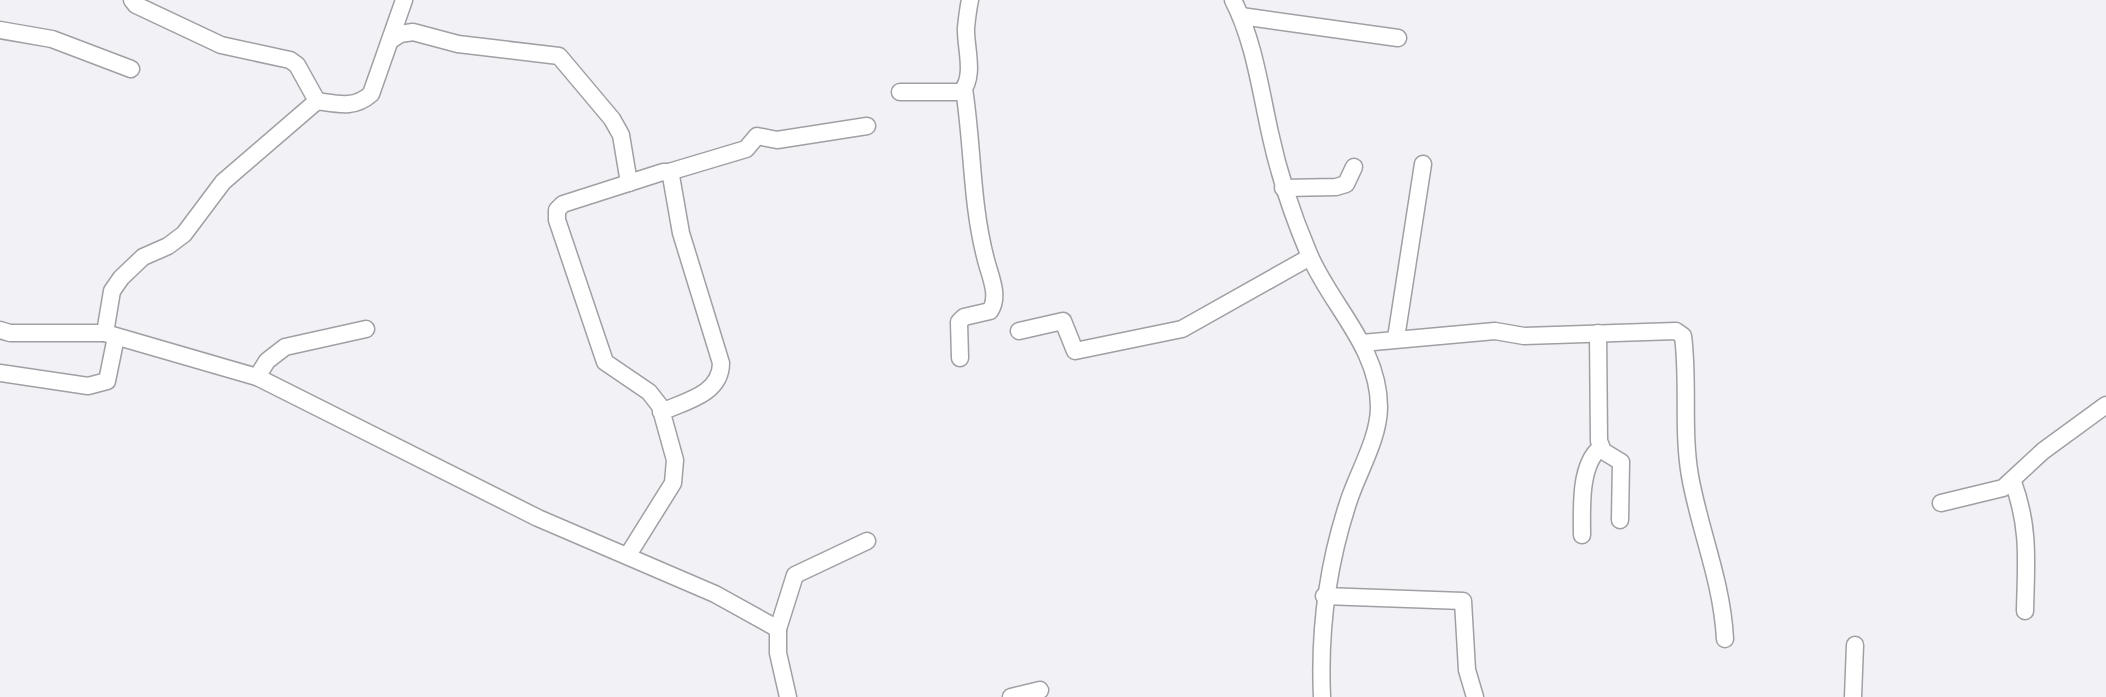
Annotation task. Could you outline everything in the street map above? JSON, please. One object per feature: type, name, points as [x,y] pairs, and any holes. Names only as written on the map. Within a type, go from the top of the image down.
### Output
[{"type":"street","points":[[132,0],[135,5],[221,45],[290,60],[297,65],[317,101]]},
{"type":"street","points":[[317,101],[347,106],[360,103],[371,94],[404,0]]},
{"type":"street","points":[[960,358],[959,322],[964,317],[990,311],[995,297],[976,212],[973,142],[964,89],[968,76],[966,30],[970,0]]},
{"type":"street","points":[[1233,0],[1241,16],[1283,188],[1310,257],[1362,343],[1372,370],[1379,408],[1375,429],[1335,544],[1324,596],[1322,697]]},
{"type":"street","points":[[1241,16],[1398,38]]},
{"type":"street","points":[[0,30],[52,39],[131,69]]},
{"type":"street","points":[[391,40],[400,34],[413,32],[470,46],[559,56],[612,119],[621,135],[629,183]]},
{"type":"street","points":[[900,92],[961,92],[964,89]]},
{"type":"street","points":[[0,373],[88,386],[107,381],[112,368],[111,291],[143,257],[168,246],[184,234],[223,182],[317,101]]},
{"type":"street","points":[[628,555],[676,473],[661,412],[649,391],[606,362],[557,220],[557,211],[563,204],[746,149],[757,136],[776,140],[867,125]]},
{"type":"street","points":[[1396,338],[1423,164]]},
{"type":"street","points":[[1283,188],[1336,187],[1346,184],[1354,167]]},
{"type":"street","points":[[661,412],[701,395],[718,382],[721,374],[720,354],[681,233],[669,172]]},
{"type":"street","points":[[1019,331],[1063,321],[1074,351],[1182,329],[1310,257]]},
{"type":"street","points":[[257,377],[267,360],[285,347],[366,329]]},
{"type":"street","points":[[0,330],[10,333],[111,335],[257,377],[538,518],[715,594],[778,629]]},
{"type":"street","points":[[1362,343],[1495,331],[1524,336],[1676,331],[1683,336],[1689,472],[1700,527],[1723,599],[1726,639]]},
{"type":"street","points":[[1582,535],[1582,505],[1587,474],[1591,455],[1600,447],[1598,333]]},
{"type":"street","points":[[1941,503],[2003,488],[2013,482],[2043,451],[2106,405]]},
{"type":"street","points":[[1600,447],[1621,462],[1620,520]]},
{"type":"street","points":[[2013,482],[2024,511],[2027,531],[2025,611]]},
{"type":"street","points":[[788,697],[778,653],[778,629],[795,575],[867,541]]},
{"type":"street","points":[[1324,596],[1463,601],[1467,670],[1475,697]]},
{"type":"street","points":[[1853,697],[1856,645]]},
{"type":"street","points":[[1011,697],[1040,690]]}]
